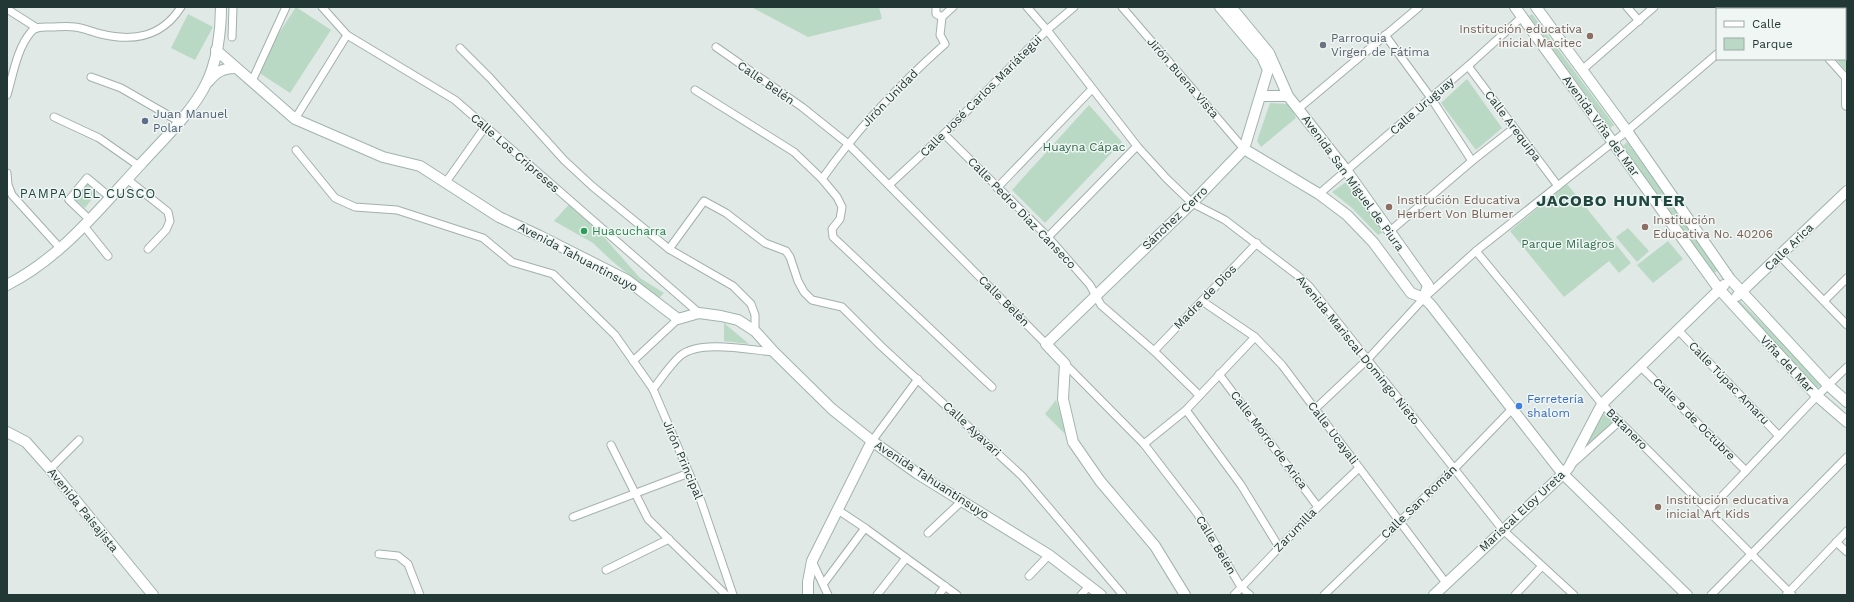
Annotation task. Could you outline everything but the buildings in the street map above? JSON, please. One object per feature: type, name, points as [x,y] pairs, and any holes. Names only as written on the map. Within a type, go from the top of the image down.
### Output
[{"type":"street","points":[[7,95],[22,47],[31,31],[37,28],[75,27],[126,39],[145,36],[159,30],[173,19],[181,7]]},
{"type":"street","points":[[206,84],[216,50],[221,7]]},
{"type":"street","points":[[232,37],[233,7]]},
{"type":"street","points":[[252,81],[286,7]]},
{"type":"street","name":"Calle Los Cripreses","points":[[322,7],[347,35],[455,100],[699,314]]},
{"type":"street","points":[[936,7],[936,14],[942,17],[953,7]]},
{"type":"street","name":"Avenida Mariscal Domingo Nieto","points":[[1027,7],[1047,30],[1137,146],[1167,179],[1192,203],[1225,220],[1257,243],[1309,286],[1368,359],[1453,470],[1503,530],[1574,595]]},
{"type":"street","name":"Calle José Carlos Mariátegui","points":[[889,186],[944,134],[1047,30],[1074,7]]},
{"type":"street","name":"Jirón Buena Vista","points":[[1122,7],[1244,149]]},
{"type":"street","points":[[1220,7],[1272,69]]},
{"type":"street","points":[[1231,7],[1269,52],[1272,69]]},
{"type":"street","points":[[1298,109],[1419,7]]},
{"type":"street","name":"Avenida Viña del Mar","points":[[1515,7],[1719,289],[1730,302]]},
{"type":"street","name":"Avenida Viña del Mar","points":[[1536,7],[1627,131],[1741,293]]},
{"type":"street","points":[[1628,7],[1639,21]]},
{"type":"street","points":[[1582,70],[1654,7]]},
{"type":"street","points":[[7,9],[37,28]]},
{"type":"street","name":"Calle Uruguay","points":[[1319,194],[1468,66],[1522,16]]},
{"type":"street","name":"Jirón Unidad","points":[[822,179],[847,143],[909,76],[945,44],[940,35],[942,17]]},
{"type":"street","points":[[295,119],[347,35]]},
{"type":"street","points":[[1385,35],[1431,98],[1472,161]]},
{"type":"street","name":"Calle Belén","points":[[716,47],[802,107],[847,143],[1144,444],[1196,513],[1241,587],[1250,595]]},
{"type":"street","points":[[460,48],[495,83],[564,160],[592,186],[669,249],[738,291],[751,304],[754,315],[755,331]]},
{"type":"street","name":"Avenida Tahuantinsuyo","points":[[216,50],[295,119],[383,157],[420,166],[499,217],[626,280],[678,319],[699,314],[738,320],[755,331],[774,352],[832,409],[872,441],[918,474],[963,500],[1049,555],[1090,585],[1101,595]]},
{"type":"street","points":[[1315,409],[1368,359],[1424,298],[1476,251],[1627,131],[1716,55]]},
{"type":"street","points":[[1830,60],[1847,78],[1847,105]]},
{"type":"street","name":"Calle Arequipa","points":[[1468,66],[1558,186]]},
{"type":"street","points":[[7,285],[38,267],[87,223],[180,122],[216,72],[227,68],[235,68]]},
{"type":"street","name":"Sánchez Cerro","points":[[1046,344],[1192,203],[1244,149],[1261,96],[1272,69]]},
{"type":"street","name":"Avenida San Miguel de Piura","points":[[1272,69],[1288,96],[1346,170],[1428,285],[1424,298]]},
{"type":"street","points":[[91,77],[121,88],[180,122]]},
{"type":"street","points":[[998,188],[1092,89]]},
{"type":"street","points":[[695,90],[794,152],[822,179],[837,197],[842,207],[840,218],[832,229],[833,237],[992,387]]},
{"type":"street","points":[[1261,96],[1288,96]]},
{"type":"street","points":[[54,117],[99,138],[139,166]]},
{"type":"street","points":[[446,182],[485,127]]},
{"type":"street","points":[[1389,232],[1472,161],[1514,128]]},
{"type":"street","name":"Calle Pedro Diaz Canseco","points":[[944,134],[1048,237],[1090,286],[1101,305],[1154,351],[1199,395]]},
{"type":"street","points":[[1048,237],[1137,146]]},
{"type":"street","name":"Avenida San Miguel de Piura","points":[[1244,149],[1319,194],[1348,215],[1373,242],[1411,293],[1424,298],[1513,408],[1566,470],[1687,595]]},
{"type":"street","name":"Jirón Principal","points":[[296,150],[335,198],[355,207],[397,210],[483,238],[512,262],[553,274],[615,335],[653,390],[701,501],[733,595]]},
{"type":"street","points":[[7,173],[8,185],[12,195],[60,248]]},
{"type":"street","points":[[108,256],[87,223],[68,200],[87,178],[110,198]]},
{"type":"street","points":[[127,179],[168,212],[170,221],[166,230],[148,249]]},
{"type":"street","name":"Calle Arica","points":[[1730,302],[1847,191]]},
{"type":"street","name":"Calle Ayavari","points":[[669,249],[704,201],[726,214],[765,243],[786,251],[803,288],[812,300],[842,307],[1022,476],[1123,595]]},
{"type":"street","name":"Madre de Dios","points":[[1154,351],[1257,243]]},
{"type":"street","name":"Batanero","points":[[1476,251],[1602,404],[1789,594]]},
{"type":"street","points":[[1780,256],[1847,325]]},
{"type":"street","points":[[1824,301],[1847,278]]},
{"type":"street","name":"Mariscal Eloy Ureta","points":[[1434,595],[1566,470],[1602,404],[1730,279]]},
{"type":"street","name":"Viña del Mar","points":[[1741,293],[1828,385],[1847,402]]},
{"type":"street","name":"Calle Ucayali","points":[[1202,301],[1255,337],[1282,365],[1446,583]]},
{"type":"street","name":"Viña del Mar","points":[[1730,302],[1817,396],[1847,422]]},
{"type":"street","points":[[633,361],[678,319]]},
{"type":"street","name":"Calle Túpac Amaru","points":[[1678,330],[1779,436]]},
{"type":"street","points":[[1144,444],[1186,410],[1255,337]]},
{"type":"street","points":[[653,390],[681,355],[699,348],[714,346],[774,352]]},
{"type":"street","points":[[1065,364],[1063,399],[1073,442],[1100,481],[1155,546],[1185,595]]},
{"type":"street","name":"Calle 9 de Octubre","points":[[1641,366],[1746,471]]},
{"type":"street","points":[[1708,511],[1817,396],[1847,367]]},
{"type":"street","name":"Calle Morro de Arica","points":[[1219,374],[1318,507]]},
{"type":"street","points":[[808,595],[808,582],[812,561],[872,441],[918,379]]},
{"type":"street","name":"Calle San Román","points":[[1324,595],[1453,470],[1513,408]]},
{"type":"street","points":[[1186,410],[1241,485],[1279,547]]},
{"type":"street","points":[[1566,470],[1620,421]]},
{"type":"street","name":"Avenida Paisajista","points":[[7,432],[26,442],[50,469],[153,595]]},
{"type":"street","points":[[50,469],[79,440]]},
{"type":"street","points":[[611,445],[648,519],[726,595]]},
{"type":"street","points":[[1711,595],[1847,457]]},
{"type":"street","name":"Zarumilla","points":[[1234,595],[1318,507],[1359,468]]},
{"type":"street","points":[[573,517],[689,473]]},
{"type":"street","points":[[928,533],[963,500]]},
{"type":"street","points":[[838,510],[957,595]]},
{"type":"street","points":[[824,583],[865,528]]},
{"type":"street","points":[[1789,594],[1847,531]]},
{"type":"street","points":[[606,570],[669,539]]},
{"type":"street","points":[[1836,542],[1847,552]]},
{"type":"street","points":[[379,554],[398,556],[408,564],[420,595]]},
{"type":"street","points":[[1029,576],[1049,555]]},
{"type":"street","points":[[878,595],[906,558]]},
{"type":"street","points":[[812,561],[824,583],[828,595]]},
{"type":"street","points":[[1515,595],[1542,566]]},
{"type":"street","points":[[1081,595],[1090,585]]},
{"type":"street","points":[[939,595],[945,586]]},
{"type":"green space","points":[[296,7],[331,30],[290,93],[255,70]]},
{"type":"green space","points":[[751,7],[879,7],[882,19],[808,37]]},
{"type":"green space","points":[[188,14],[213,27],[195,60],[171,48]]},
{"type":"green space","points":[[1532,14],[1614,125],[1610,128],[1529,16]]},
{"type":"green space","points":[[1847,31],[1847,72],[1837,60],[1846,60]]},
{"type":"green space","points":[[1467,79],[1502,128],[1476,150],[1441,103]]},
{"type":"green space","points":[[1270,103],[1289,104],[1296,118],[1261,147],[1257,141]]},
{"type":"green space","name":"Huayna Cápac","points":[[1089,105],[1122,142],[1045,223],[1012,190]]},
{"type":"green space","points":[[1627,142],[1718,270],[1713,274],[1623,146]]},
{"type":"green space","points":[[1349,180],[1387,230],[1378,235],[1351,207],[1332,192]]},
{"type":"green space","points":[[87,182],[98,191],[85,208],[74,199]]},
{"type":"green space","name":"Parque Milagros","points":[[1567,184],[1631,263],[1619,273],[1609,261],[1564,297],[1510,231]]},
{"type":"green space","name":"Huacucharra","points":[[572,201],[640,278],[664,293],[658,299],[593,243],[554,221]]},
{"type":"green space","points":[[1628,228],[1649,251],[1637,262],[1616,237]]},
{"type":"green space","points":[[1668,241],[1683,259],[1653,283],[1637,265]]},
{"type":"green space","points":[[1739,300],[1823,384],[1817,388],[1735,301]]},
{"type":"green space","points":[[724,323],[749,344],[724,341]]},
{"type":"green space","points":[[1056,400],[1070,439],[1045,414]]},
{"type":"green space","points":[[1604,414],[1608,414],[1613,422],[1587,447],[1584,443]]},
{"type":"place","name":"Institución educativa inicial Macitec","points":[[1590,36]]},
{"type":"place","name":"Parroquia Virgen de Fátima","points":[[1323,45]]},
{"type":"place","name":"Juan Manuel Polar","points":[[145,121]]},
{"type":"place","name":"Institución Educativa Herbert Von Blumer","points":[[1389,207]]},
{"type":"place","name":"Institución Educativa No. 40206","points":[[1645,227]]},
{"type":"place","name":"Huacucharra","points":[[584,231]]},
{"type":"place","name":"Ferretería shalom","points":[[1519,406]]},
{"type":"place","name":"Institución educativa inicial Art Kids","points":[[1658,507]]},
{"type":"district","name":"PAMPA DEL CUSCO","points":[[88,193]]},
{"type":"district","name":"JACOBO HUNTER","points":[[1611,200]]}]
